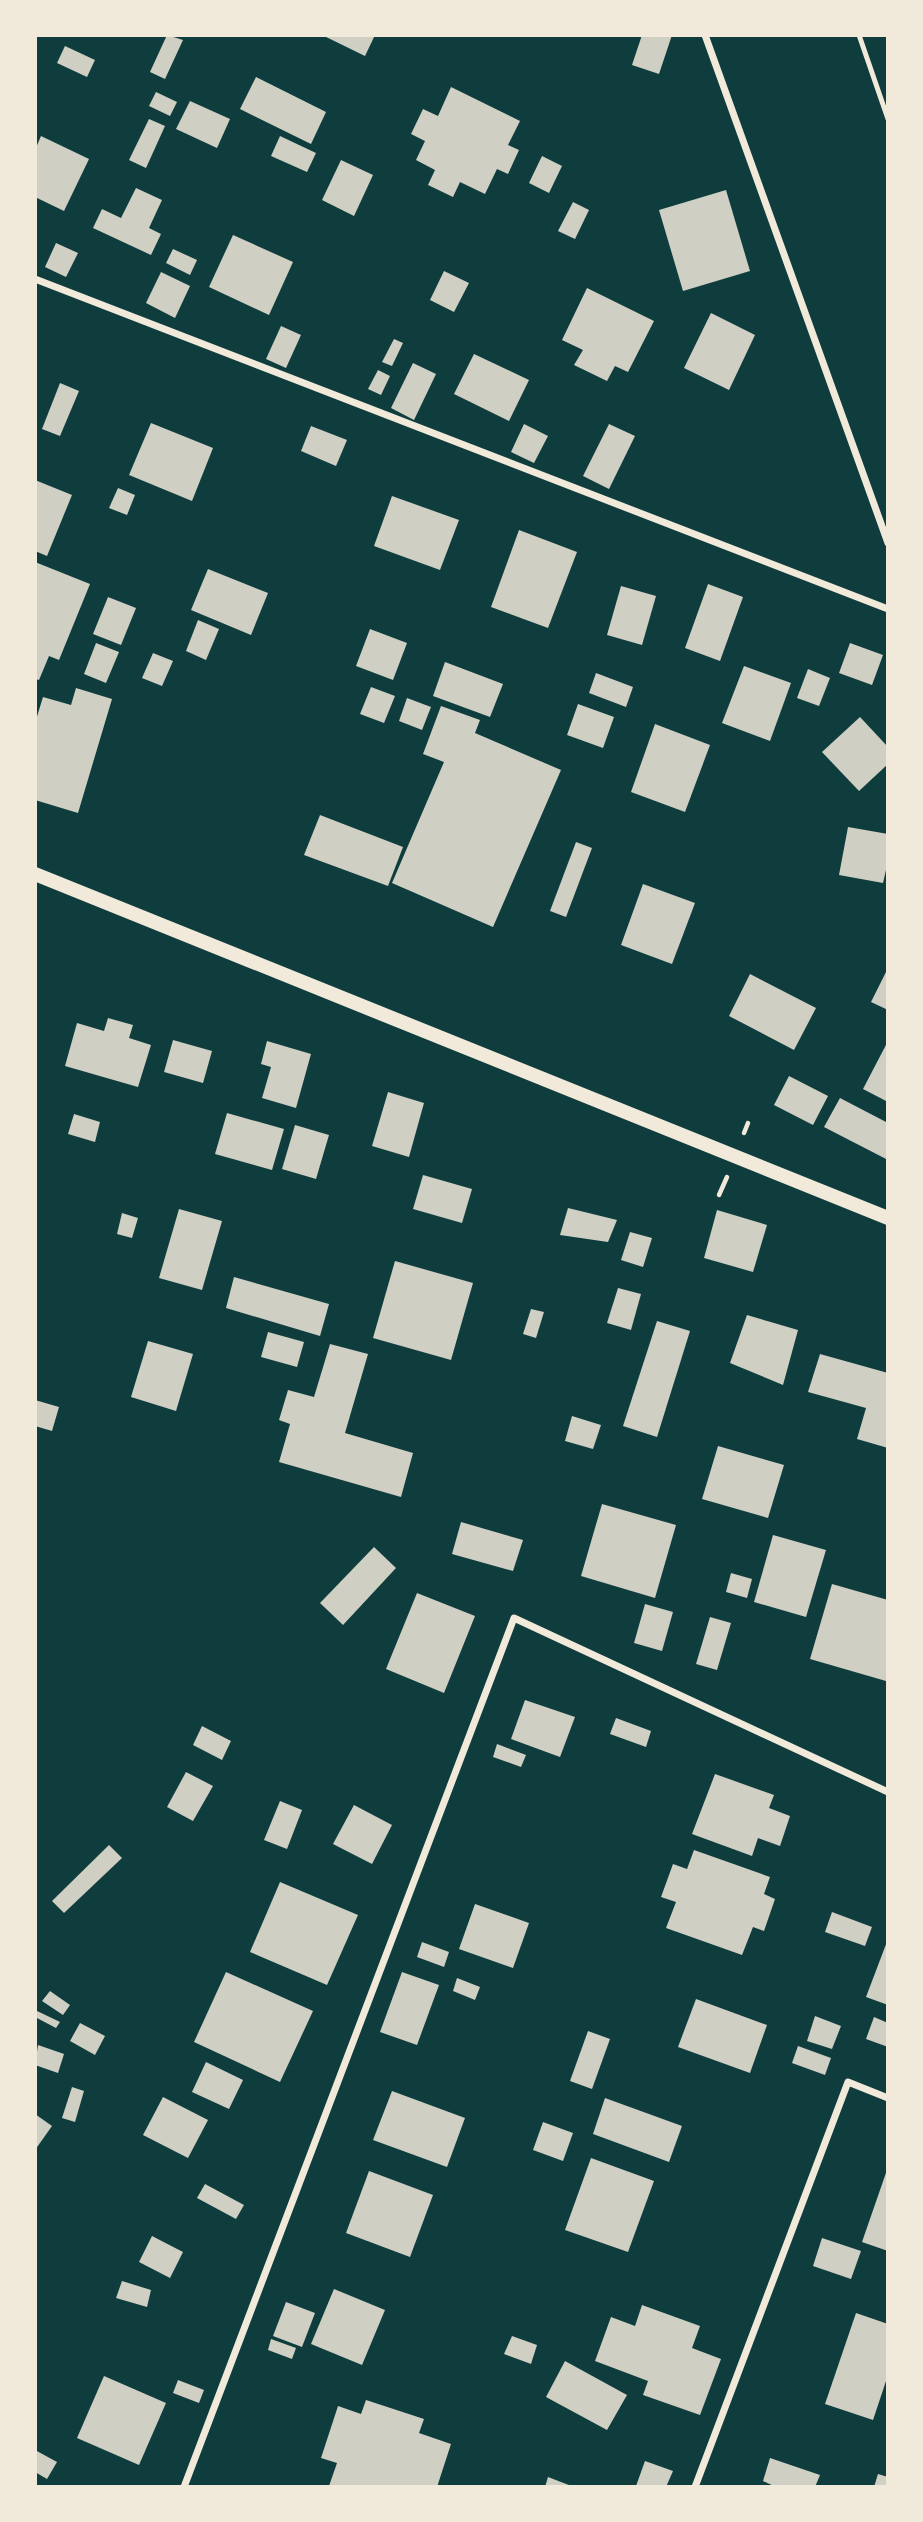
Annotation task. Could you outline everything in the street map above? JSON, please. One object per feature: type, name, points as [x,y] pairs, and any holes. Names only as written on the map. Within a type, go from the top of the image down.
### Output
[{"type":"main road","points":[[35,874],[888,1218]]},
{"type":"street","points":[[705,35],[888,543]]},
{"type":"street","points":[[35,279],[888,608]]},
{"type":"street","points":[[184,2487],[514,1618],[888,1792]]},
{"type":"street","points":[[695,2487],[848,2082],[888,2098]]},
{"type":"lane","points":[[859,35],[888,120]]},
{"type":"building","points":[[167,35],[183,40],[165,79],[150,72]]},
{"type":"building","points":[[322,35],[375,35],[365,56]]},
{"type":"building","points":[[642,35],[672,35],[659,74],[632,65]]},
{"type":"building","points":[[65,46],[95,60],[87,77],[57,63]]},
{"type":"building","points":[[256,77],[326,112],[311,144],[240,109]]},
{"type":"building","points":[[451,87],[520,121],[508,145],[519,150],[508,174],[497,169],[485,194],[460,182],[453,197],[428,185],[435,170],[416,160],[425,141],[411,134],[423,109],[438,116]]},
{"type":"building","points":[[156,92],[177,102],[170,116],[149,106]]},
{"type":"building","points":[[190,101],[230,119],[217,148],[176,129]]},
{"type":"building","points":[[149,119],[165,126],[146,168],[129,160]]},
{"type":"building","points":[[41,136],[89,159],[64,211],[35,197],[35,150]]},
{"type":"building","points":[[280,136],[316,153],[307,172],[271,156]]},
{"type":"building","points":[[542,156],[562,166],[549,193],[529,183]]},
{"type":"building","points":[[341,160],[373,175],[354,216],[322,200]]},
{"type":"building","points":[[136,188],[162,200],[149,228],[161,234],[151,255],[93,228],[102,209],[121,218]]},
{"type":"building","points":[[726,190],[750,271],[683,291],[659,210]]},
{"type":"building","points":[[573,202],[589,210],[575,239],[558,231]]},
{"type":"building","points":[[233,235],[293,262],[269,315],[209,287]]},
{"type":"building","points":[[56,243],[78,253],[66,277],[45,267]]},
{"type":"building","points":[[173,249],[197,260],[190,275],[166,263]]},
{"type":"building","points":[[444,271],[469,283],[454,312],[430,300]]},
{"type":"building","points":[[161,272],[190,286],[175,318],[146,303]]},
{"type":"building","points":[[587,288],[654,321],[628,372],[615,366],[607,381],[574,365],[583,350],[562,340]]},
{"type":"building","points":[[711,313],[755,335],[729,390],[684,368]]},
{"type":"building","points":[[281,326],[301,335],[286,368],[266,359]]},
{"type":"building","points":[[394,339],[403,343],[392,366],[382,362]]},
{"type":"building","points":[[474,354],[529,380],[509,421],[454,394]]},
{"type":"building","points":[[413,363],[436,374],[414,420],[391,408]]},
{"type":"building","points":[[378,370],[390,376],[381,395],[368,389]]},
{"type":"building","points":[[60,383],[79,391],[60,436],[42,429]]},
{"type":"building","points":[[151,423],[213,448],[192,501],[129,475]]},
{"type":"building","points":[[524,424],[548,436],[534,463],[511,452]]},
{"type":"building","points":[[609,424],[635,436],[609,489],[583,476]]},
{"type":"building","points":[[311,426],[347,440],[336,466],[301,451]]},
{"type":"building","points":[[35,480],[72,495],[47,556],[35,551]]},
{"type":"building","points":[[118,488],[135,495],[127,515],[109,508]]},
{"type":"building","points":[[392,496],[459,520],[440,570],[374,546]]},
{"type":"building","points":[[519,530],[577,552],[548,628],[491,607]]},
{"type":"building","points":[[35,562],[90,584],[59,660],[49,656],[39,680],[35,679]]},
{"type":"building","points":[[208,569],[268,593],[251,635],[191,610]]},
{"type":"building","points":[[708,584],[743,597],[720,661],[685,648]]},
{"type":"building","points":[[621,586],[656,596],[642,645],[607,635]]},
{"type":"building","points":[[108,597],[136,608],[121,645],[93,634]]},
{"type":"building","points":[[198,620],[219,629],[206,660],[186,651]]},
{"type":"building","points":[[370,629],[407,643],[393,680],[356,666]]},
{"type":"building","points":[[96,643],[119,652],[106,683],[84,674]]},
{"type":"building","points":[[850,643],[883,655],[872,685],[839,673]]},
{"type":"building","points":[[153,653],[173,661],[162,686],[142,678]]},
{"type":"building","points":[[445,662],[503,684],[490,717],[433,696]]},
{"type":"building","points":[[744,666],[791,683],[770,741],[722,723]]},
{"type":"building","points":[[808,669],[830,678],[819,706],[797,698]]},
{"type":"building","points":[[596,673],[633,687],[626,707],[589,693]]},
{"type":"building","points":[[371,687],[395,696],[384,723],[360,714]]},
{"type":"building","points":[[76,688],[112,699],[78,813],[35,800],[35,723],[43,697],[71,705]]},
{"type":"building","points":[[407,698],[431,707],[422,730],[399,721]]},
{"type":"building","points":[[578,704],[614,717],[603,748],[567,735]]},
{"type":"building","points":[[441,706],[480,720],[475,733],[561,770],[493,927],[392,883],[444,762],[423,754]]},
{"type":"building","points":[[860,717],[888,747],[888,764],[859,791],[822,752]]},
{"type":"building","points":[[655,724],[710,745],[685,812],[631,792]]},
{"type":"building","points":[[320,815],[403,847],[388,886],[304,855]]},
{"type":"building","points":[[848,827],[888,834],[888,870],[883,883],[839,875]]},
{"type":"building","points":[[576,842],[592,848],[566,917],[550,911]]},
{"type":"building","points":[[643,884],[695,903],[672,964],[621,945]]},
{"type":"building","points":[[888,968],[888,1010],[871,1002]]},
{"type":"building","points":[[750,974],[816,1008],[794,1050],[729,1016]]},
{"type":"building","points":[[108,1018],[133,1025],[129,1038],[151,1045],[138,1087],[65,1066],[77,1023],[104,1031]]},
{"type":"building","points":[[173,1040],[212,1051],[203,1083],[164,1072]]},
{"type":"building","points":[[267,1041],[311,1054],[296,1108],[262,1098],[271,1067],[261,1064]]},
{"type":"building","points":[[888,1041],[888,1102],[863,1089]]},
{"type":"building","points":[[789,1076],[828,1096],[813,1125],[774,1105]]},
{"type":"building","points":[[388,1092],[424,1103],[409,1157],[372,1146]]},
{"type":"building","points":[[840,1098],[888,1123],[888,1160],[824,1127]]},
{"type":"building","points":[[227,1113],[284,1129],[272,1170],[215,1154]]},
{"type":"building","points":[[74,1114],[100,1122],[95,1142],[68,1134]]},
{"type":"building","points":[[295,1125],[329,1135],[316,1179],[282,1169]]},
{"type":"building","points":[[423,1175],[472,1189],[462,1223],[413,1209]]},
{"type":"building","points":[[568,1208],[617,1220],[608,1242],[560,1235]]},
{"type":"building","points":[[179,1209],[222,1221],[202,1290],[159,1278]]},
{"type":"building","points":[[717,1210],[767,1225],[753,1272],[704,1258]]},
{"type":"building","points":[[122,1213],[138,1218],[132,1238],[117,1234]]},
{"type":"building","points":[[630,1232],[652,1238],[643,1267],[621,1260]]},
{"type":"building","points":[[395,1261],[473,1283],[451,1360],[373,1338]]},
{"type":"building","points":[[234,1277],[329,1304],[320,1336],[226,1308]]},
{"type":"building","points":[[618,1288],[641,1294],[631,1330],[607,1323]]},
{"type":"building","points":[[531,1309],[544,1312],[536,1338],[523,1334]]},
{"type":"building","points":[[747,1315],[798,1330],[783,1385],[730,1363]]},
{"type":"building","points":[[657,1321],[690,1331],[657,1437],[623,1426]]},
{"type":"building","points":[[268,1332],[304,1342],[297,1367],[261,1357]]},
{"type":"building","points":[[148,1341],[193,1354],[176,1411],[131,1397]]},
{"type":"building","points":[[330,1344],[368,1354],[345,1433],[413,1453],[401,1497],[279,1462],[290,1424],[279,1420],[288,1390],[314,1397]]},
{"type":"building","points":[[820,1354],[888,1373],[888,1448],[857,1439],[866,1408],[808,1392]]},
{"type":"building","points":[[35,1400],[59,1407],[52,1431],[35,1426]]},
{"type":"building","points":[[572,1416],[601,1425],[593,1449],[565,1441]]},
{"type":"building","points":[[718,1446],[784,1465],[768,1518],[702,1499]]},
{"type":"building","points":[[602,1504],[676,1525],[655,1598],[581,1576]]},
{"type":"building","points":[[461,1522],[523,1540],[513,1571],[452,1554]]},
{"type":"building","points":[[773,1535],[826,1550],[806,1617],[754,1602]]},
{"type":"building","points":[[374,1547],[396,1568],[343,1625],[320,1603]]},
{"type":"building","points":[[731,1573],[752,1579],[747,1598],[726,1592]]},
{"type":"building","points":[[832,1584],[888,1600],[886,1681],[810,1659]]},
{"type":"building","points":[[417,1593],[475,1616],[444,1693],[386,1669]]},
{"type":"building","points":[[645,1604],[673,1612],[662,1651],[634,1643]]},
{"type":"building","points":[[710,1617],[731,1623],[717,1670],[696,1664]]},
{"type":"building","points":[[525,1700],[575,1717],[560,1757],[511,1739]]},
{"type":"building","points":[[616,1718],[651,1731],[646,1747],[610,1734]]},
{"type":"building","points":[[202,1726],[231,1741],[222,1760],[193,1745]]},
{"type":"building","points":[[497,1744],[526,1755],[521,1767],[493,1757]]},
{"type":"building","points":[[186,1772],[213,1786],[193,1821],[167,1807]]},
{"type":"building","points":[[715,1774],[774,1795],[769,1808],[790,1816],[780,1846],[758,1838],[752,1856],[692,1834]]},
{"type":"building","points":[[280,1801],[302,1810],[287,1849],[264,1840]]},
{"type":"building","points":[[354,1805],[392,1825],[372,1864],[333,1844]]},
{"type":"building","points":[[109,1845],[122,1858],[64,1913],[52,1901]]},
{"type":"building","points":[[694,1850],[770,1877],[764,1894],[775,1899],[764,1931],[753,1927],[742,1955],[666,1928],[676,1902],[661,1897],[673,1864],[687,1869]]},
{"type":"building","points":[[280,1882],[358,1915],[327,1985],[250,1952]]},
{"type":"building","points":[[475,1904],[529,1923],[513,1968],[459,1949]]},
{"type":"building","points":[[832,1912],[872,1927],[865,1946],[825,1932]]},
{"type":"building","points":[[888,1939],[888,2005],[866,1997]]},
{"type":"building","points":[[422,1942],[449,1952],[444,1967],[417,1957]]},
{"type":"building","points":[[226,1972],[313,2011],[280,2082],[194,2042]]},
{"type":"building","points":[[402,1972],[439,1985],[417,2045],[380,2032]]},
{"type":"building","points":[[457,1978],[480,1987],[475,2000],[453,1991]]},
{"type":"building","points":[[50,1991],[70,2005],[63,2015],[42,2001]]},
{"type":"building","points":[[696,1999],[767,2025],[750,2073],[678,2047]]},
{"type":"building","points":[[35,2010],[60,2022],[56,2028],[35,2017]]},
{"type":"building","points":[[815,2016],[841,2026],[832,2049],[807,2041]]},
{"type":"building","points":[[874,2017],[888,2023],[888,2047],[866,2039]]},
{"type":"building","points":[[80,2023],[105,2036],[95,2055],[70,2041]]},
{"type":"building","points":[[588,2031],[610,2039],[592,2089],[570,2081]]},
{"type":"building","points":[[38,2045],[64,2054],[58,2073],[35,2065]]},
{"type":"building","points":[[798,2046],[831,2058],[825,2075],[792,2063]]},
{"type":"building","points":[[206,2062],[243,2080],[229,2109],[192,2092]]},
{"type":"building","points":[[72,2087],[84,2091],[75,2122],[62,2118]]},
{"type":"building","points":[[392,2091],[465,2118],[447,2167],[373,2140]]},
{"type":"building","points":[[163,2097],[208,2120],[188,2158],[143,2135]]},
{"type":"building","points":[[605,2098],[682,2126],[669,2162],[593,2134]]},
{"type":"building","points":[[35,2114],[52,2126],[35,2150]]},
{"type":"building","points":[[543,2122],[573,2133],[563,2161],[533,2150]]},
{"type":"building","points":[[591,2158],[654,2181],[628,2252],[565,2230]]},
{"type":"building","points":[[888,2167],[888,2251],[862,2242]]},
{"type":"building","points":[[369,2171],[433,2195],[410,2257],[346,2233]]},
{"type":"building","points":[[205,2184],[244,2205],[236,2219],[197,2198]]},
{"type":"building","points":[[152,2236],[183,2252],[170,2278],[139,2262]]},
{"type":"building","points":[[822,2238],[861,2251],[851,2279],[813,2266]]},
{"type":"building","points":[[122,2281],[151,2290],[147,2307],[116,2298]]},
{"type":"building","points":[[334,2289],[385,2310],[362,2365],[311,2344]]},
{"type":"building","points":[[286,2302],[315,2313],[302,2347],[273,2336]]},
{"type":"building","points":[[642,2305],[700,2326],[692,2348],[721,2359],[700,2415],[643,2395],[648,2381],[595,2361],[611,2317],[635,2326]]},
{"type":"building","points":[[856,2313],[888,2324],[888,2375],[873,2420],[825,2404]]},
{"type":"building","points":[[512,2336],[537,2345],[531,2364],[504,2354]]},
{"type":"building","points":[[271,2339],[296,2348],[292,2359],[268,2350]]},
{"type":"building","points":[[565,2361],[627,2395],[607,2430],[546,2397]]},
{"type":"building","points":[[104,2376],[166,2403],[139,2465],[77,2438]]},
{"type":"building","points":[[178,2380],[204,2390],[199,2403],[173,2393]]},
{"type":"building","points":[[366,2400],[424,2419],[419,2433],[451,2444],[437,2487],[329,2486],[337,2463],[321,2458],[338,2406],[361,2414]]},
{"type":"building","points":[[35,2450],[57,2462],[47,2479],[35,2472]]},
{"type":"building","points":[[770,2458],[820,2475],[815,2487],[776,2487],[763,2481]]},
{"type":"building","points":[[645,2461],[673,2471],[666,2487],[636,2486]]},
{"type":"building","points":[[878,2474],[888,2477],[888,2487],[874,2487]]},
{"type":"building","points":[[548,2477],[574,2487],[545,2487]]}]
